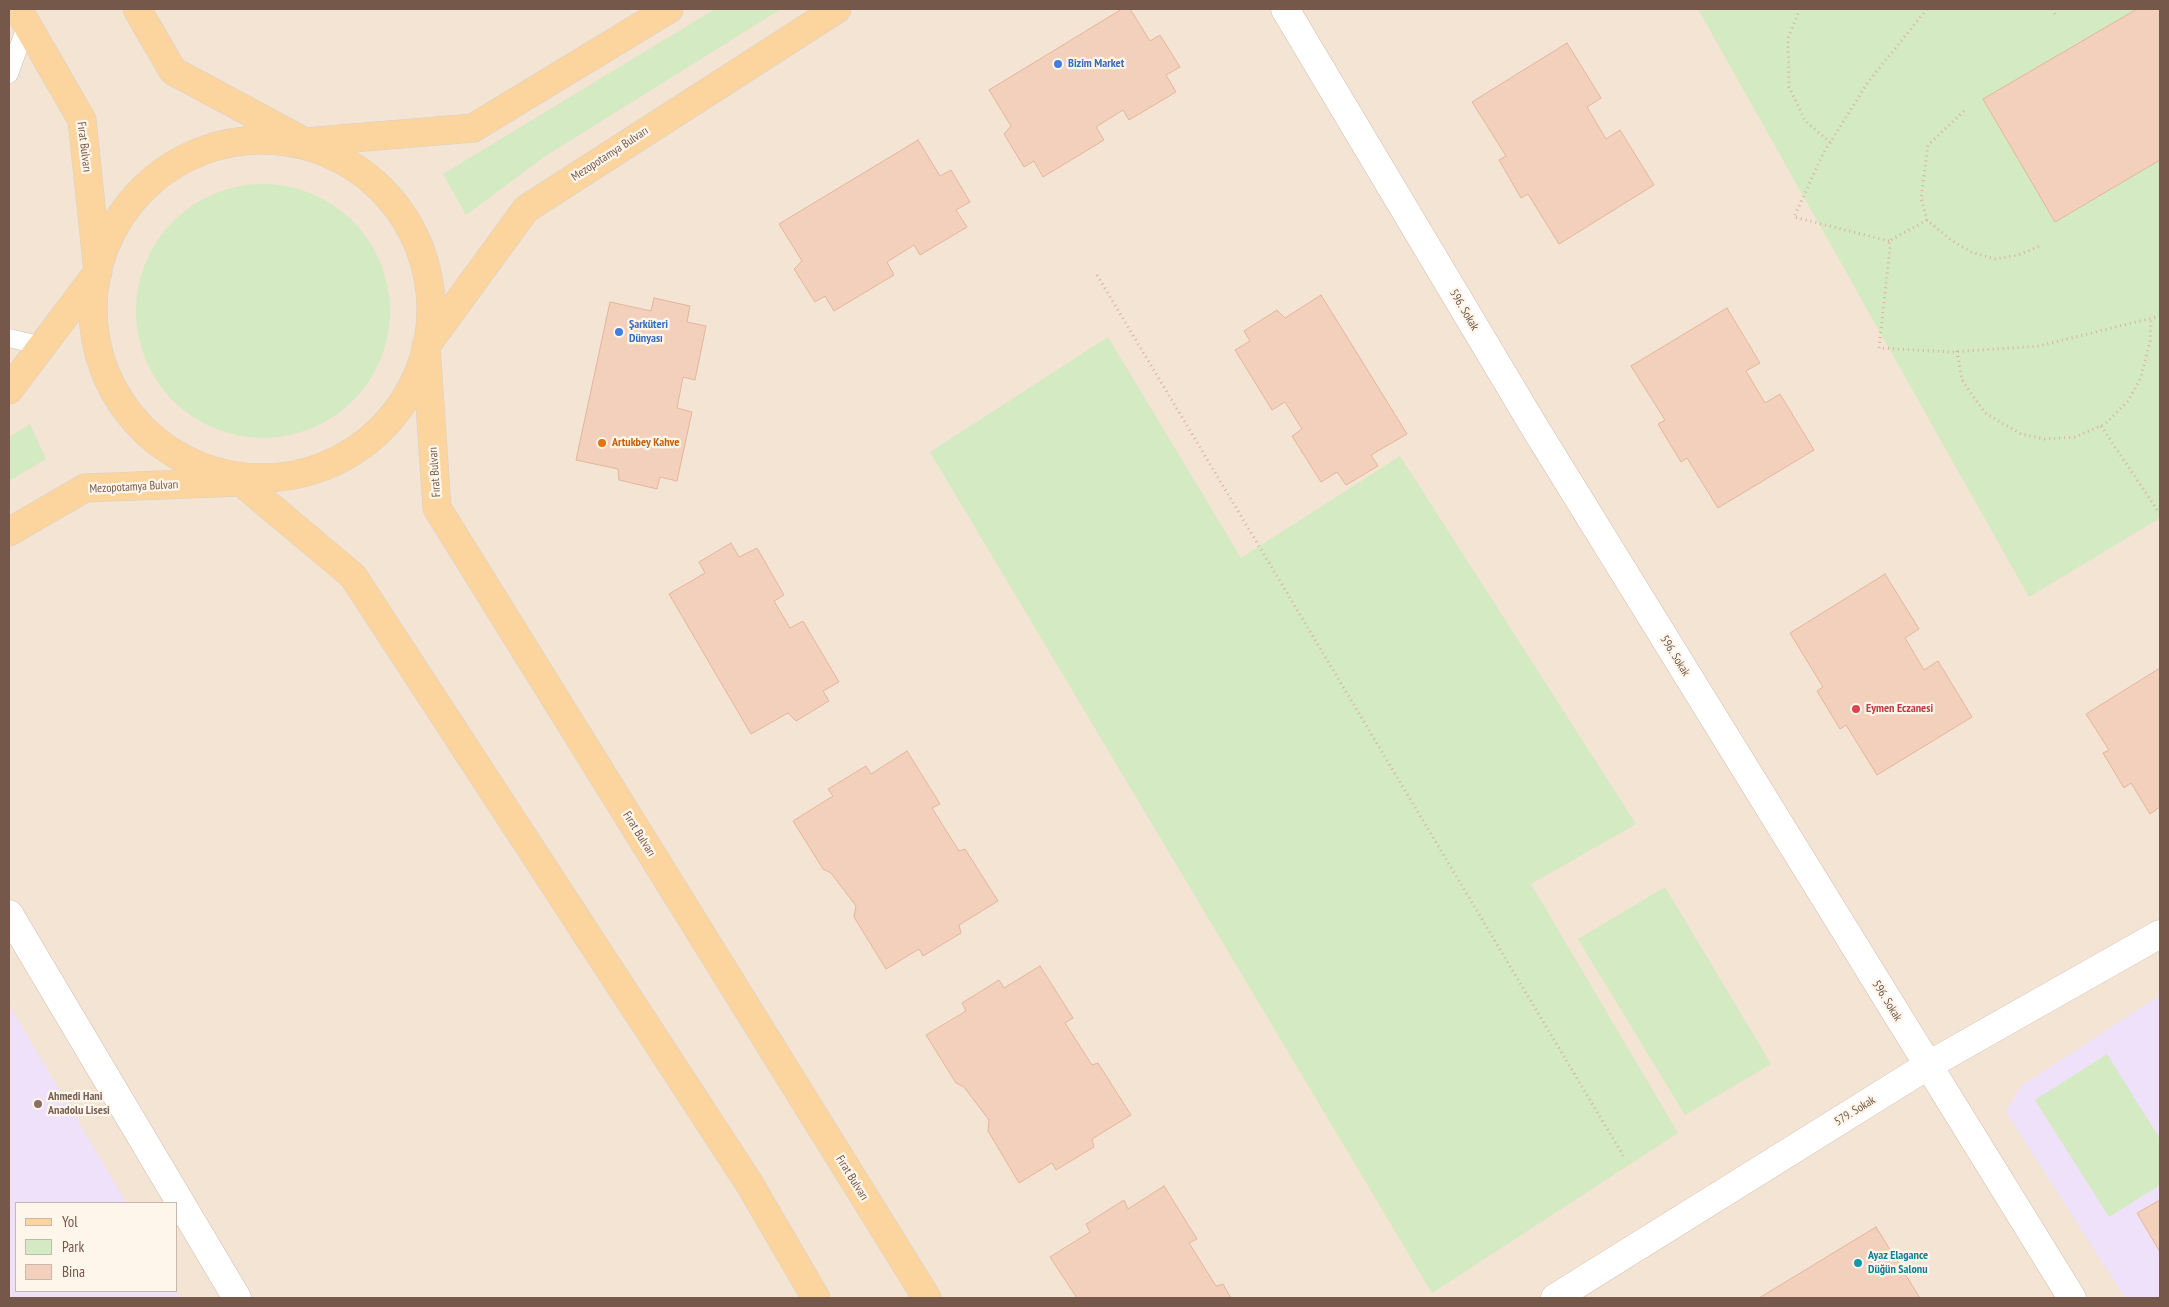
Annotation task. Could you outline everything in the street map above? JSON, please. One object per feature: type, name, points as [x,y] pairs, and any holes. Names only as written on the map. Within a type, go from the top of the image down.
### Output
[{"type":"main road","points":[[137,9],[173,71],[305,142],[348,162],[389,196],[418,240],[431,291],[426,346]]},
{"type":"main road","points":[[670,9],[473,128],[305,142],[246,139],[194,152],[149,180],[115,221],[98,272],[92,327],[108,381],[140,428],[186,461],[241,482],[353,576],[749,1183],[816,1298]]},
{"type":"main road","name":"Mezopotamya Bulvarı","points":[[9,532],[85,488],[241,482],[290,477],[339,461],[380,432],[411,392],[426,346],[526,210],[837,9]]},
{"type":"main road","name":"Fırat Bulvarı","points":[[23,17],[82,120],[98,272]]},
{"type":"main road","points":[[9,390],[98,272]]},
{"type":"main road","name":"Fırat Bulvarı","points":[[426,346],[437,508],[927,1298]]},
{"type":"street","name":"596. Sokak","points":[[1285,9],[1535,428],[2072,1298]]},
{"type":"street","points":[[9,914],[238,1298]]},
{"type":"street","name":"579. Sokak","points":[[1555,1298],[1928,1066],[2160,934]]},
{"type":"lane","points":[[9,74],[23,17]]},
{"type":"lane","points":[[9,338],[42,346]]},
{"type":"path","points":[[1800,9],[1788,38],[1790,87],[1805,121],[1830,142]]},
{"type":"path","points":[[1927,9],[1868,82],[1830,142],[1794,217],[1889,241],[1927,220]]},
{"type":"path","points":[[2052,9],[2056,14]]},
{"type":"path","points":[[1964,111],[1928,145],[1921,198],[1927,220],[1950,240],[1971,252],[1995,259],[2018,254],[2040,246]]},
{"type":"path","points":[[1889,241],[1879,348],[1957,351],[2039,346],[2160,316]]},
{"type":"path","points":[[1097,276],[1624,1156]]},
{"type":"path","points":[[1957,351],[1962,380],[1985,413],[2021,434],[2045,439],[2075,437],[2105,424],[2128,401],[2141,377],[2150,341],[2151,319]]},
{"type":"path","points":[[2101,426],[2160,514]]},
{"type":"shaded area","points":[[9,9],[2160,9],[2160,1298],[9,1298]]},
{"type":"shaded area","points":[[2160,995],[2160,1298],[2125,1298],[2006,1112],[2021,1086]]},
{"type":"shaded area","name":"Ahmedi Hani Anadolu Lisesi","points":[[9,1005],[126,1202],[15,1202],[15,1292],[177,1292],[181,1298],[9,1298]]},
{"type":"green space","points":[[715,9],[781,9],[544,157],[466,215],[443,174]]},
{"type":"green space","points":[[1698,9],[2160,9],[2160,518],[2029,597]]},
{"type":"green space","points":[[263,184],[288,187],[311,194],[323,199],[353,221],[375,251],[380,263],[387,286],[390,311],[387,336],[380,359],[375,371],[353,401],[323,423],[311,428],[288,435],[263,438],[238,435],[215,428],[203,423],[173,401],[151,371],[146,359],[139,336],[136,311],[139,286],[146,263],[151,251],[173,221],[203,199],[215,194],[238,187]]},
{"type":"green space","points":[[1108,337],[1241,558],[1400,456],[1636,824],[1531,884],[1678,1133],[1432,1293],[930,452]]},
{"type":"green space","points":[[30,424],[46,459],[9,481],[9,437]]},
{"type":"green space","points":[[1665,887],[1771,1064],[1685,1115],[1578,939]]},
{"type":"green space","points":[[2107,1054],[2160,1139],[2160,1185],[2109,1217],[2035,1100]]},
{"type":"building","points":[[1122,9],[1130,9],[1150,41],[1160,35],[1180,67],[1166,75],[1176,92],[1129,120],[1123,110],[1096,127],[1104,140],[1043,177],[1034,161],[1024,167],[1004,134],[1011,126],[989,90]]},
{"type":"building","points":[[2137,9],[2160,9],[2160,160],[2055,222],[1983,99]]},
{"type":"building","points":[[1567,43],[1601,98],[1587,107],[1606,139],[1620,130],[1654,185],[1559,244],[1528,194],[1521,198],[1499,160],[1506,156],[1472,102]]},
{"type":"building","points":[[918,140],[940,176],[951,170],[970,202],[956,210],[967,227],[920,255],[914,245],[887,262],[894,275],[834,311],[825,296],[815,302],[794,269],[802,261],[779,224]]},
{"type":"building","points":[[1321,295],[1407,434],[1371,455],[1378,466],[1346,485],[1337,472],[1321,482],[1292,436],[1302,429],[1285,402],[1272,410],[1235,350],[1250,341],[1244,331],[1277,310],[1285,318]]},
{"type":"building","points":[[654,298],[690,306],[687,322],[706,326],[695,380],[683,377],[677,408],[692,412],[677,481],[660,477],[657,489],[619,480],[618,469],[576,460],[610,302],[651,311]]},
{"type":"building","points":[[1727,308],[1760,363],[1746,371],[1765,403],[1780,394],[1814,450],[1718,508],[1687,458],[1681,462],[1658,424],[1665,420],[1631,366]]},
{"type":"building","points":[[731,543],[739,557],[757,548],[784,595],[774,601],[790,628],[803,621],[839,682],[823,691],[829,701],[796,721],[788,713],[751,734],[669,594],[705,573],[699,562]]},
{"type":"building","points":[[1885,574],[1919,629],[1905,638],[1924,670],[1938,661],[1972,717],[1877,775],[1846,725],[1840,729],[1817,691],[1823,687],[1790,633]]},
{"type":"building","points":[[2160,668],[2160,807],[2150,814],[2131,783],[2124,788],[2103,753],[2109,750],[2086,714]]},
{"type":"building","points":[[907,751],[940,804],[932,808],[959,851],[965,849],[998,901],[959,925],[961,933],[923,956],[919,949],[886,969],[854,917],[856,906],[831,873],[823,869],[793,821],[833,796],[828,789],[866,766],[871,774]]},
{"type":"building","points":[[1040,966],[1073,1018],[1065,1023],[1092,1065],[1098,1063],[1131,1115],[1092,1139],[1094,1147],[1056,1170],[1052,1163],[1019,1183],[988,1131],[989,1120],[964,1087],[956,1083],[926,1035],[966,1011],[962,1003],[999,980],[1004,988]]},
{"type":"building","points":[[1164,1186],[1197,1239],[1189,1243],[1216,1286],[1223,1284],[1231,1298],[1077,1298],[1050,1257],[1090,1232],[1086,1224],[1124,1200],[1128,1209]]},
{"type":"building","points":[[2160,1200],[2160,1252],[2137,1213]]},
{"type":"building","name":"Ayaz Elagance Düğün Salonu","points":[[1876,1227],[1920,1298],[1759,1298]]},
{"type":"place","name":"Bizim Market","points":[[1058,64]]},
{"type":"place","name":"Şarküteri Dünyası","points":[[619,332]]},
{"type":"place","name":"Artukbey Kahve","points":[[602,443]]},
{"type":"place","name":"Eymen Eczanesi","points":[[1856,709]]},
{"type":"place","name":"Ahmedi Hani Anadolu Lisesi","points":[[38,1104]]},
{"type":"place","name":"Ayaz Elagance Düğün Salonu","points":[[1858,1263]]}]
